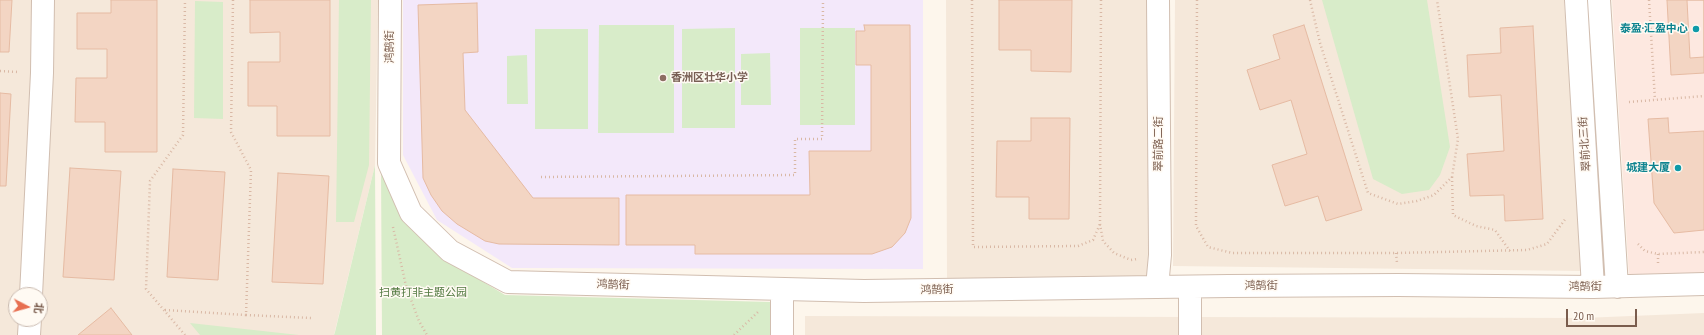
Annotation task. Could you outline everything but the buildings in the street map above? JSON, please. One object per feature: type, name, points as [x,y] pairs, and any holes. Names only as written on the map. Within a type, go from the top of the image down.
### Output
[{"type":"street","points":[[31,287],[42,73],[44,0]]},
{"type":"street","name":"鸿鹄街","points":[[390,0],[389,162],[412,213],[450,251],[508,282],[864,291],[1398,285],[1617,287],[1704,284]]},
{"type":"street","name":"翠前路二街","points":[[1157,287],[1160,255],[1158,0]]},
{"type":"street","name":"翠前北三街","points":[[1576,0],[1593,287]]},
{"type":"street","name":"翠前北三街","points":[[1599,0],[1617,287]]},
{"type":"street","points":[[1190,287],[1190,335]]},
{"type":"street","points":[[782,290],[782,335]]},
{"type":"path","points":[[184,335],[146,289],[150,181],[183,135],[185,0]]},
{"type":"path","points":[[232,0],[231,132],[251,170],[246,315]]},
{"type":"path","points":[[541,177],[795,175],[795,139],[822,139],[823,0]]},
{"type":"path","points":[[972,0],[973,247],[1078,246],[1092,240],[1100,224]]},
{"type":"path","points":[[1101,0],[1100,224],[1104,240],[1114,253],[1131,260],[1160,255]]},
{"type":"path","points":[[1196,0],[1196,226],[1208,247],[1232,253],[1396,253],[1527,250]]},
{"type":"path","points":[[1310,0],[1320,43],[1368,193],[1398,204],[1417,201],[1434,195],[1452,176]]},
{"type":"path","points":[[1436,0],[1458,139],[1452,176],[1453,215],[1476,226],[1495,230],[1510,251]]},
{"type":"path","points":[[1649,0],[1655,100]]},
{"type":"path","points":[[1629,109],[1629,101],[1704,96]]},
{"type":"path","points":[[402,191],[392,200],[393,233],[406,286],[419,321],[427,335]]},
{"type":"path","points":[[1637,243],[1645,251],[1658,254],[1704,252]]},
{"type":"path","points":[[164,310],[311,318]]},
{"type":"shaded area","points":[[0,0],[378,0],[375,165],[334,335],[0,335]]},
{"type":"shaded area","name":"香洲区壮华小学","points":[[403,0],[923,0],[923,269],[512,268],[437,220],[403,155]]},
{"type":"shaded area","points":[[946,0],[1147,0],[1148,277],[947,279]]},
{"type":"shaded area","points":[[1175,0],[1564,0],[1582,271],[1173,266]]},
{"type":"shaded area","points":[[1612,0],[1704,0],[1704,274],[1629,276]]},
{"type":"shaded area","points":[[1704,313],[1704,335],[805,335],[805,316],[1583,318]]},
{"type":"green space","points":[[339,0],[371,0],[369,165],[354,222],[336,222]]},
{"type":"green space","points":[[1322,0],[1427,0],[1450,147],[1440,175],[1429,190],[1402,194],[1373,179]]},
{"type":"green space","points":[[195,1],[223,2],[223,119],[194,118]]},
{"type":"green space","points":[[599,25],[674,25],[674,133],[598,133]]},
{"type":"green space","points":[[735,28],[735,128],[682,128],[682,29]]},
{"type":"green space","points":[[800,28],[855,28],[855,125],[800,125]]},
{"type":"green space","points":[[535,29],[588,29],[588,129],[535,129]]},
{"type":"green space","points":[[770,53],[771,105],[741,105],[741,54]]},
{"type":"green space","points":[[527,55],[528,104],[507,104],[507,56]]},
{"type":"green space","points":[[375,165],[376,335],[334,335],[335,332]]},
{"type":"green space","name":"扫黄打非主题公园","points":[[381,169],[450,262],[505,295],[771,302],[771,335],[382,335]]},
{"type":"green space","points":[[190,323],[299,335],[200,335]]},
{"type":"place","name":"泰盈·汇盈中心","points":[[1696,29]]},
{"type":"place","name":"香洲区壮华小学","points":[[663,78]]},
{"type":"place","name":"城建大厦","points":[[1678,168]]}]
